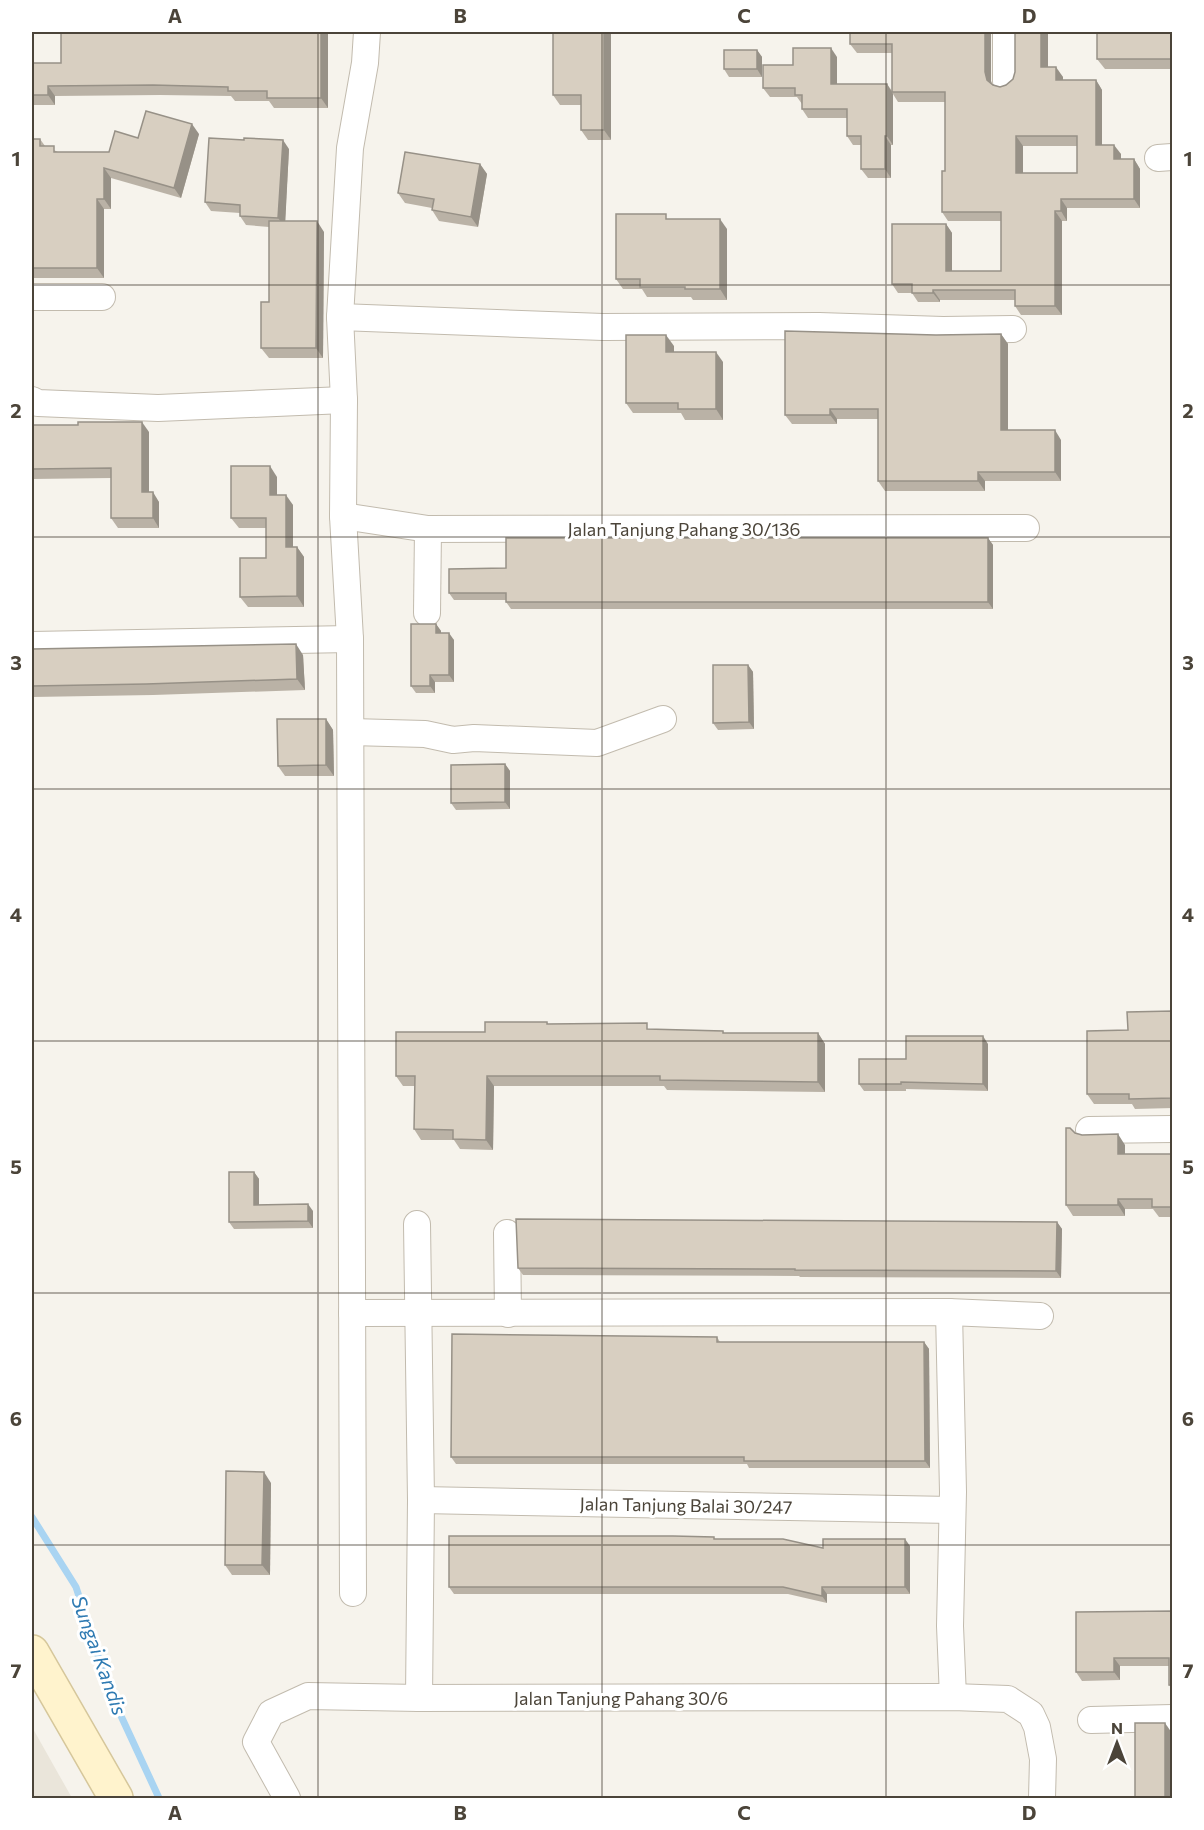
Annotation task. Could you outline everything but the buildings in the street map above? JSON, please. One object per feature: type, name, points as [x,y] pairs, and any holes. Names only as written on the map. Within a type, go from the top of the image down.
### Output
[{"type":"main road","points":[[32,1652],[116,1798]]},
{"type":"street","points":[[353,1593],[351,732],[350,639],[343,516],[344,400],[340,317],[350,148],[365,63],[367,32]]},
{"type":"street","points":[[1006,32],[1006,81]]},
{"type":"street","points":[[32,297],[102,297]]},
{"type":"street","points":[[340,317],[603,327],[819,326],[943,330],[1014,329]]},
{"type":"street","points":[[32,400],[38,403],[158,408],[344,400]]},
{"type":"street","name":"Jalan Tanjung Pahang 30/136","points":[[343,516],[428,530],[1026,528]]},
{"type":"street","points":[[427,613],[428,530]]},
{"type":"street","points":[[32,645],[350,639]]},
{"type":"street","points":[[351,732],[425,734],[453,740],[474,738],[597,743],[663,719]]},
{"type":"street","points":[[1089,1130],[1173,1129]]},
{"type":"street","points":[[417,1224],[421,1500],[420,1698]]},
{"type":"street","points":[[507,1233],[508,1314]]},
{"type":"street","points":[[352,1313],[949,1312],[1040,1316]]},
{"type":"street","points":[[949,1312],[952,1510],[950,1626],[953,1697]]},
{"type":"street","name":"Jalan Tanjung Balai 30/247","points":[[421,1500],[952,1510]]},
{"type":"street","name":"Jalan Tanjung Pahang 30/6","points":[[287,1798],[256,1742],[271,1713],[308,1696],[1008,1699],[1031,1714],[1037,1727],[1043,1760],[1042,1798]]},
{"type":"street","points":[[1091,1720],[1173,1718]]},
{"type":"shaded area","points":[[32,1727],[72,1798],[32,1798]]},
{"type":"waterway","name":"Sungai Kandis","points":[[32,1517],[76,1587],[109,1690],[159,1798]]}]
